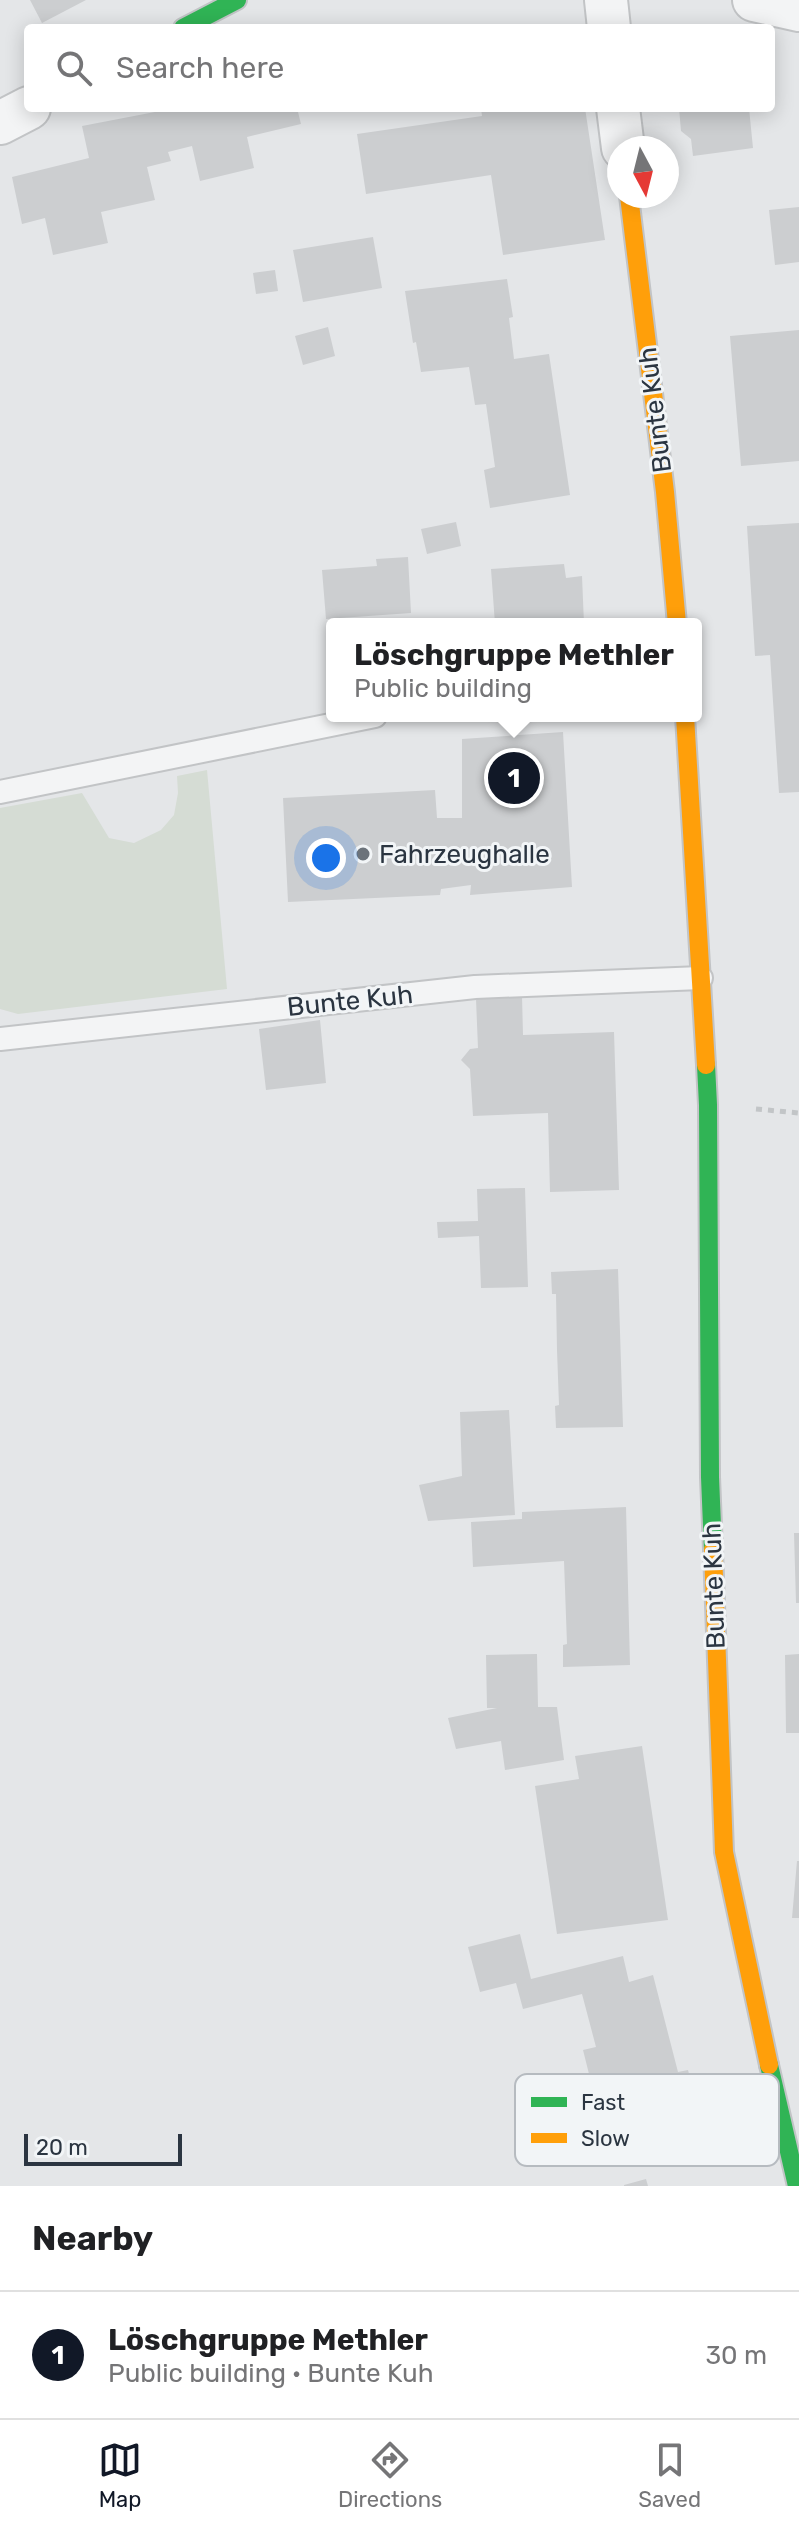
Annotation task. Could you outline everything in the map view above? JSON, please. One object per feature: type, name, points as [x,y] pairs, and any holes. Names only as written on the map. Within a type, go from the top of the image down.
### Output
[{"type":"street","points":[[191,24],[237,0]]},
{"type":"street","points":[[606,0],[609,24]]},
{"type":"street","points":[[754,0],[799,10]]},
{"type":"street","points":[[0,123],[24,111]]},
{"type":"street","points":[[618,112],[622,136]]},
{"type":"street","name":"Bunte Kuh","points":[[630,208],[665,492],[676,618]]},
{"type":"street","name":"Bunte Kuh","points":[[685,722],[708,1105],[710,1477],[724,1852],[772,2074]]},
{"type":"street","name":"Bunte Kuh","points":[[779,2107],[797,2186]]},
{"type":"lane","points":[[0,792],[345,722]]},
{"type":"lane","name":"Bunte Kuh","points":[[0,1039],[475,987],[701,978]]},
{"type":"shaded area","points":[[207,770],[227,989],[18,1014],[0,1009],[0,808],[82,793],[109,838],[134,843],[161,830],[174,815],[177,776]]},
{"type":"building","points":[[30,0],[86,0],[42,23]]},
{"type":"building","points":[[155,112],[298,112],[301,124],[247,137],[254,168],[200,181],[192,146],[168,152],[171,161],[147,167],[155,200],[101,212],[108,243],[53,255],[45,218],[22,224],[12,177],[89,158],[82,126]]},
{"type":"building","points":[[482,112],[586,112],[605,240],[503,255],[491,175],[366,194],[357,134],[482,116]]},
{"type":"building","points":[[679,112],[749,112],[753,148],[693,156],[691,139],[681,131]]},
{"type":"building","points":[[799,207],[799,262],[775,265],[769,210]]},
{"type":"building","points":[[373,237],[382,288],[303,302],[293,250]]},
{"type":"building","points":[[275,270],[278,291],[256,294],[253,273]]},
{"type":"building","points":[[507,279],[513,317],[509,318],[514,359],[549,354],[570,495],[490,508],[484,470],[495,467],[486,404],[475,405],[469,367],[421,372],[405,291]]},
{"type":"building","points":[[328,327],[335,356],[303,365],[295,336]]},
{"type":"building","points":[[799,330],[799,461],[741,466],[730,336]]},
{"type":"building","points":[[456,522],[461,546],[427,554],[421,529]]},
{"type":"building","points":[[799,523],[799,792],[779,793],[770,655],[755,656],[747,526]]},
{"type":"building","points":[[408,557],[411,613],[326,619],[322,570],[377,566],[376,559]]},
{"type":"building","points":[[564,564],[566,578],[582,576],[584,618],[495,618],[491,569]]},
{"type":"building","points":[[563,732],[572,887],[470,895],[471,885],[441,889],[440,895],[288,902],[283,798],[435,790],[437,818],[462,818],[462,739]]},
{"type":"building","points":[[522,996],[523,1035],[614,1032],[619,1190],[550,1192],[548,1113],[473,1116],[470,1069],[461,1060],[470,1049],[478,1048],[476,999]]},
{"type":"building","points":[[320,1020],[326,1083],[266,1090],[259,1029]]},
{"type":"building","points":[[525,1188],[528,1287],[481,1288],[479,1236],[438,1238],[437,1222],[478,1221],[477,1189]]},
{"type":"building","points":[[618,1269],[623,1427],[556,1428],[555,1406],[559,1405],[556,1294],[552,1294],[551,1272]]},
{"type":"building","points":[[509,1410],[515,1515],[428,1521],[419,1485],[462,1476],[460,1412]]},
{"type":"building","points":[[626,1507],[630,1665],[563,1667],[563,1645],[567,1644],[564,1561],[473,1567],[471,1522],[522,1519],[522,1512]]},
{"type":"building","points":[[794,1533],[799,1533],[799,1603],[796,1603]]},
{"type":"building","points":[[537,1654],[538,1707],[557,1707],[564,1760],[505,1770],[501,1741],[456,1749],[448,1718],[497,1708],[487,1708],[486,1655]]},
{"type":"building","points":[[799,1654],[799,1733],[786,1733],[785,1655]]},
{"type":"building","points":[[642,1746],[668,1920],[557,1934],[535,1786],[579,1779],[575,1756]]},
{"type":"building","points":[[797,1861],[799,1918],[792,1918]]},
{"type":"building","points":[[520,1934],[531,1979],[623,1956],[629,1982],[653,1975],[678,2072],[688,2070],[689,2074],[589,2074],[583,2050],[596,2047],[582,1994],[523,2009],[516,1983],[480,1992],[468,1947]]},
{"type":"building","points":[[646,2179],[648,2186],[624,2186],[624,2185]]},
{"type":"traffic: fast","points":[[191,24],[237,0]]},
{"type":"traffic: fast","points":[[706,1065],[713,1550]]},
{"type":"traffic: fast","points":[[769,2065],[771,2074]]},
{"type":"traffic: fast","points":[[779,2108],[797,2186]]},
{"type":"traffic: slow","points":[[630,208],[665,492],[676,618]]},
{"type":"traffic: slow","points":[[685,722],[706,1065]]},
{"type":"traffic: slow","points":[[713,1550],[724,1852],[769,2065]]},
{"type":"place","name":"Löschgruppe Methler","points":[[514,778]]},
{"type":"place","name":"Fahrzeughalle","points":[[363,854]]}]
